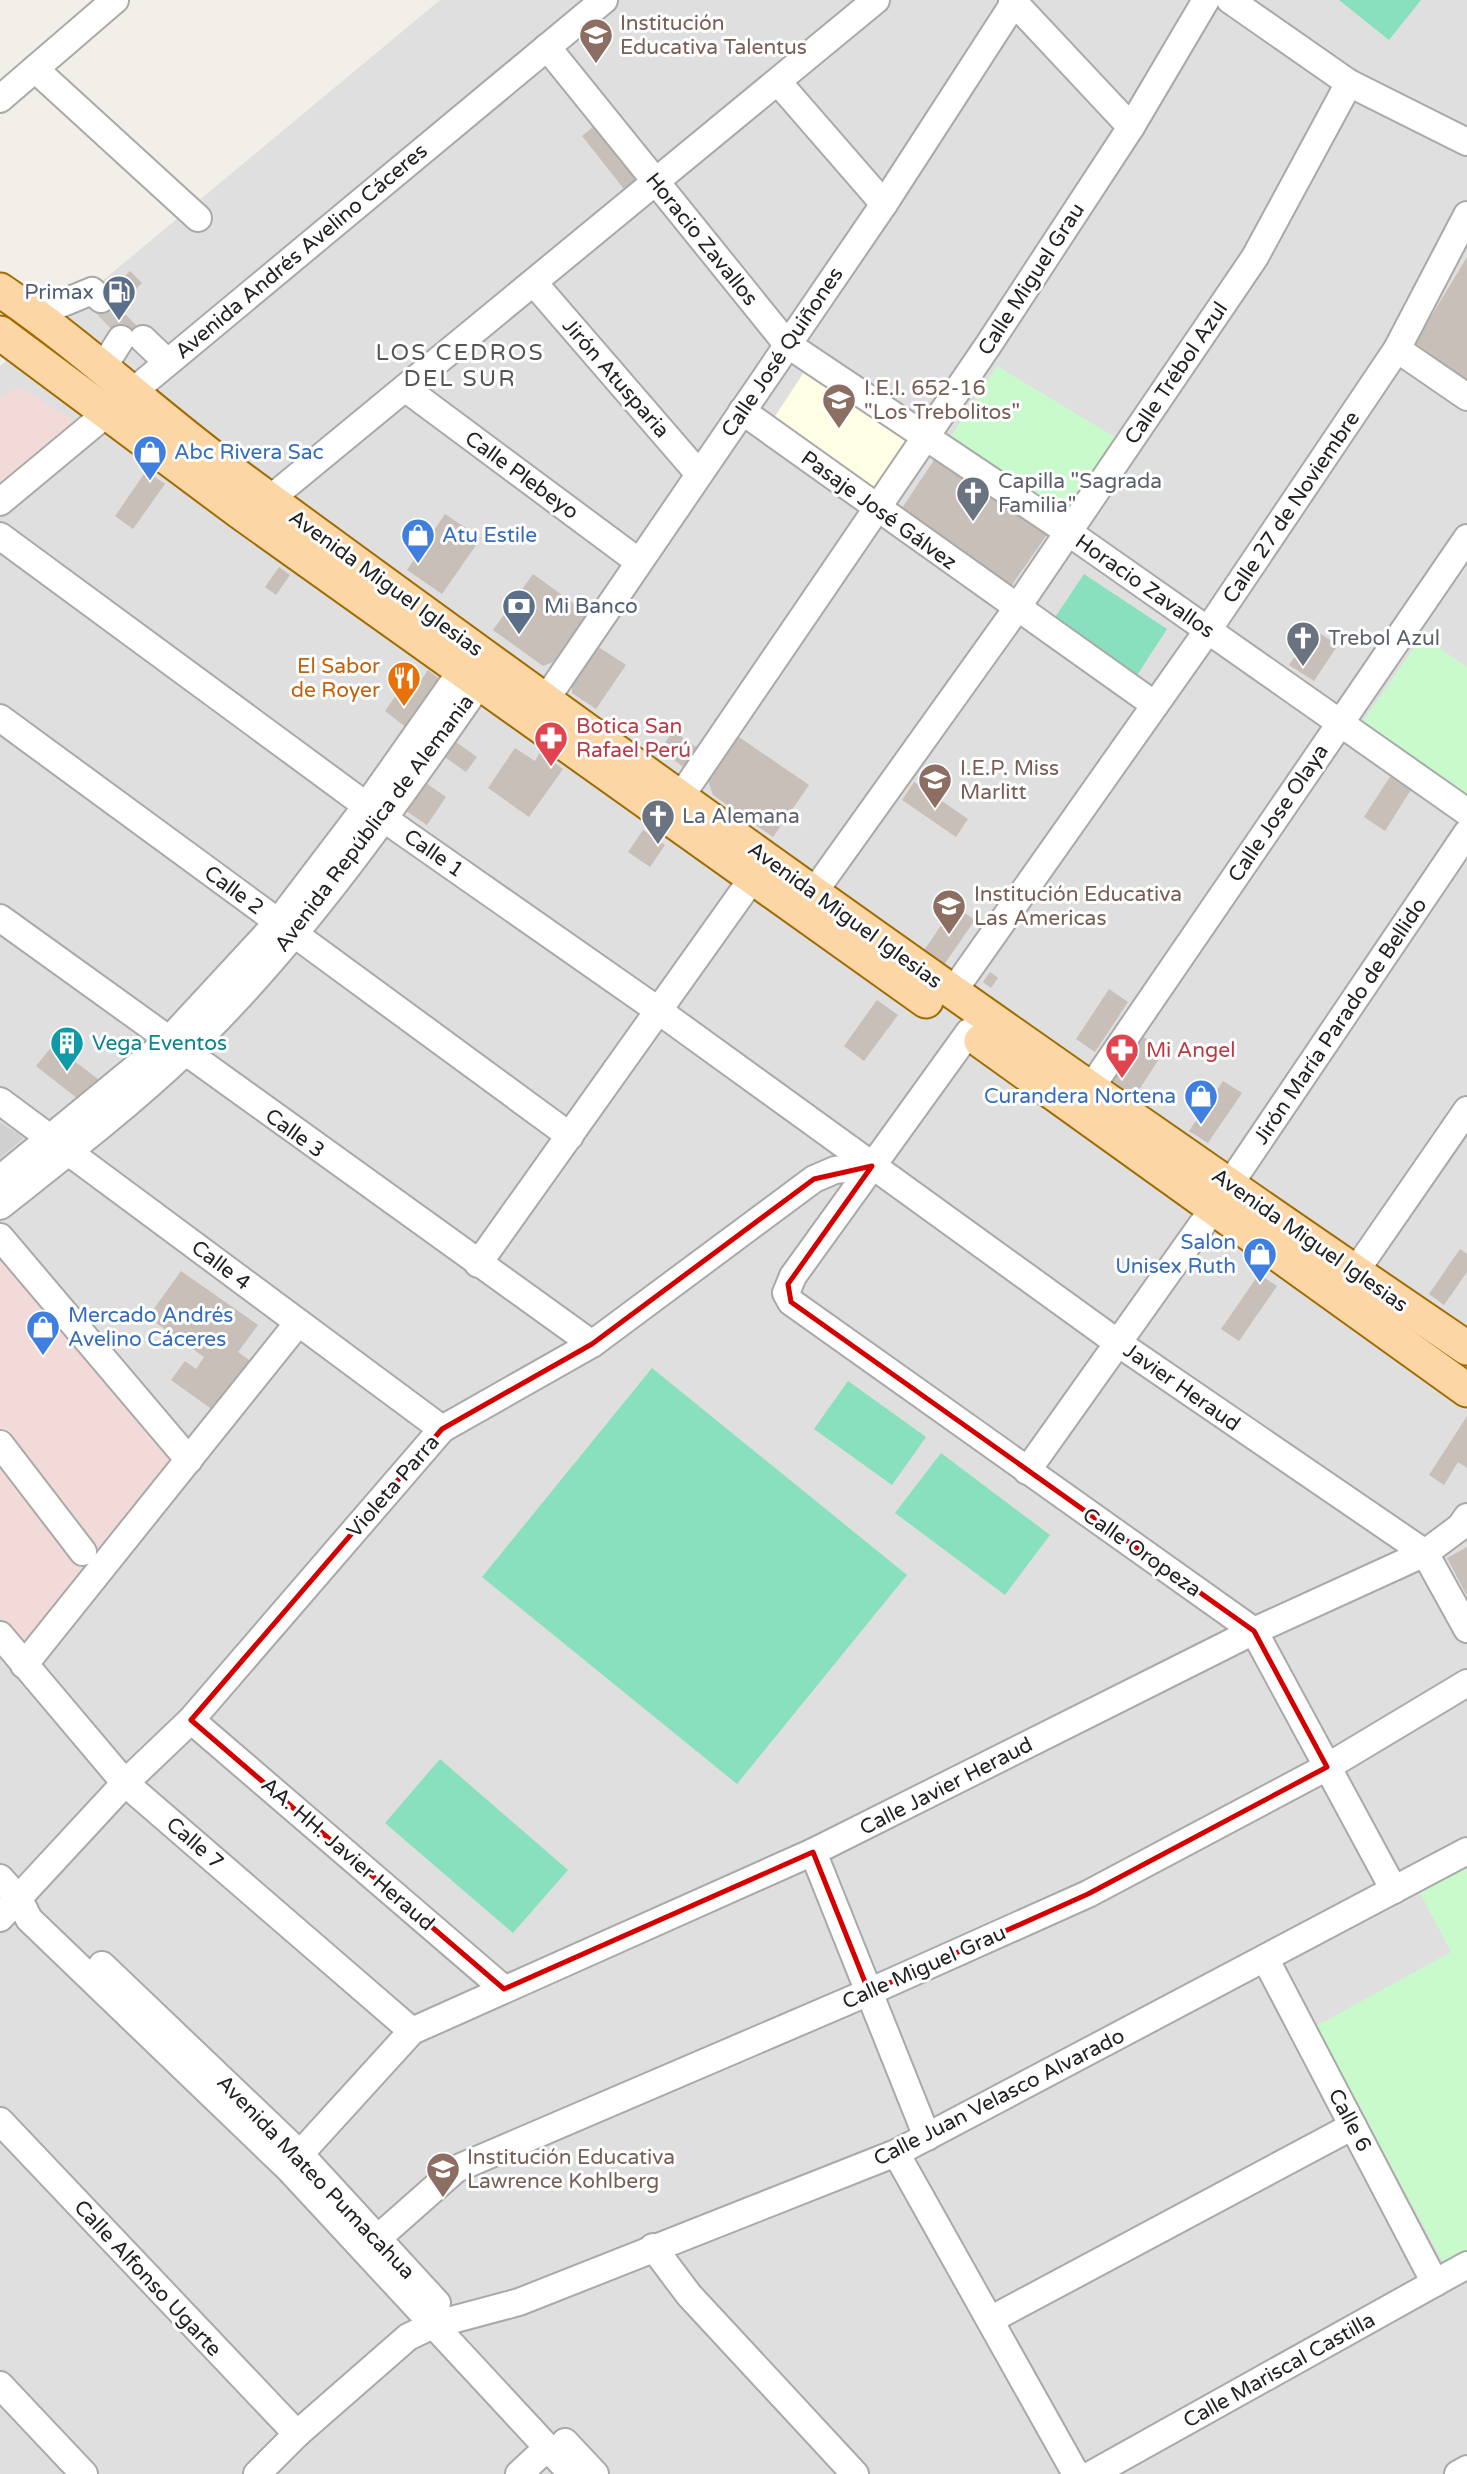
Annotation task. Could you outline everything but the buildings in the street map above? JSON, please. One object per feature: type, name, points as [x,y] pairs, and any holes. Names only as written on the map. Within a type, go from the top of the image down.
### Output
[{"type":"main road","name":"Avenida Miguel Iglesias","points":[[0,290],[36,314],[102,369],[119,403],[240,512],[479,665],[546,699],[952,993],[1090,1089],[1221,1197],[1467,1390]]},
{"type":"main road","points":[[7,338],[36,314]]},
{"type":"main road","name":"Avenida Miguel Iglesias","points":[[7,338],[119,403],[270,499],[752,879],[970,1032],[1221,1197],[1355,1272],[1467,1348]]},
{"type":"street","points":[[0,99],[115,0]]},
{"type":"street","name":"Avenida Andrés Avelino Cáceres","points":[[0,502],[604,0]]},
{"type":"street","points":[[270,499],[876,0]]},
{"type":"street","name":"Calle Miguel Grau","points":[[681,796],[878,509],[1131,127],[1206,0]]},
{"type":"street","points":[[1230,0],[1349,83],[1467,142]]},
{"type":"street","points":[[1013,1],[1131,127]]},
{"type":"street","name":"Calle José Quiñones","points":[[546,699],[884,204],[1013,1]]},
{"type":"street","name":"Horacio Zavallos","points":[[547,47],[787,344],[1068,532],[1467,812]]},
{"type":"street","points":[[35,69],[198,218]]},
{"type":"street","points":[[778,82],[884,204]]},
{"type":"street","name":"Calle Trébol Azul","points":[[814,892],[1016,609],[1255,257],[1349,83]]},
{"type":"street","name":"Calle 27 de Noviembre","points":[[952,993],[1208,630],[1397,349],[1467,215]]},
{"type":"street","name":"Jirón Atusparia","points":[[534,283],[699,474]]},
{"type":"street","points":[[36,314],[92,291],[101,299]]},
{"type":"street","points":[[102,369],[132,339],[167,362]]},
{"type":"street","points":[[1397,349],[1467,397]]},
{"type":"street","name":"Calle Plebeyo","points":[[405,388],[639,562]]},
{"type":"street","name":"Pasaje José Gálvez","points":[[742,411],[1016,609],[1155,705]]},
{"type":"street","name":"Calle 1","points":[[0,536],[375,812],[659,1011],[872,1166]]},
{"type":"street","name":"Calle Jose Olaya","points":[[1090,1089],[1467,538]]},
{"type":"street","name":"Avenida República de Alemania","points":[[0,1206],[61,1144],[176,1047],[286,928],[375,812],[479,665]]},
{"type":"street","name":"Calle 2","points":[[0,718],[570,1136]]},
{"type":"street","name":"Jirón María Parado de Bellido","points":[[1027,1471],[1221,1197],[1467,833]]},
{"type":"street","points":[[478,1264],[752,879]]},
{"type":"street","name":"Calle 3","points":[[0,918],[592,1344]]},
{"type":"street","points":[[872,1166],[970,1032]]},
{"type":"street","name":"Calle 4","points":[[0,1101],[442,1429]]},
{"type":"street","points":[[1355,1272],[1467,1110]]},
{"type":"street","name":"Avenida República de Alemania","points":[[0,1180],[61,1144]]},
{"type":"street","name":"Calle Oropeza","points":[[872,1166],[788,1284],[786,1293],[791,1302],[1254,1631],[1394,1890]]},
{"type":"street","name":"Javier Heraud","points":[[872,1166],[1118,1343],[1425,1553],[1467,1629]]},
{"type":"street","name":"Violeta Parra","points":[[0,1918],[125,1783],[191,1720],[442,1429],[592,1344],[814,1179],[835,1170],[872,1166]]},
{"type":"street","points":[[0,1237],[189,1460]]},
{"type":"street","points":[[24,1665],[298,1322]]},
{"type":"street","points":[[0,1444],[83,1552]]},
{"type":"street","name":"Calle Javier Heraud","points":[[412,2031],[813,1852],[1254,1631],[1425,1553],[1460,1527],[1467,1517]]},
{"type":"street","name":"Calle 7","points":[[0,1635],[125,1783],[412,2031]]},
{"type":"street","name":"Calle Miguel Grau","points":[[378,2238],[456,2169],[869,1992],[1087,1894],[1327,1767],[1467,1683]]},
{"type":"street","name":"AA. HH. Javier Heraud","points":[[191,1720],[504,1989]]},
{"type":"street","name":"Calle Juan Velasco Alvarado","points":[[443,2323],[519,2302],[896,2153],[1467,1851]]},
{"type":"street","points":[[813,1852],[927,2137]]},
{"type":"street","name":"Avenida Mateo Pumacahua","points":[[0,1878],[19,1899],[29,1919],[289,2169],[595,2474]]},
{"type":"street","name":"Avenida Mateo Pumacahua","points":[[19,1899],[38,1909],[134,1994],[300,2154],[378,2238],[443,2323],[535,2460],[572,2474]]},
{"type":"street","name":"Calle 6","points":[[1265,1958],[1434,2283]]},
{"type":"street","points":[[300,2154],[412,2031]]},
{"type":"street","name":"Calle Alfonso Ugarte","points":[[0,2121],[297,2434]]},
{"type":"street","points":[[990,2320],[1353,2126]]},
{"type":"street","points":[[896,2153],[1076,2474]]},
{"type":"street","points":[[653,2247],[689,2295],[855,2474]]},
{"type":"street","name":"Calle Mariscal Castilla","points":[[1091,2474],[1467,2265]]},
{"type":"street","points":[[257,2474],[297,2434],[408,2337],[443,2323]]},
{"type":"street","points":[[1,2389],[84,2474]]},
{"type":"street","points":[[1458,2474],[1467,2469]]},
{"type":"highlighted area","points":[[872,1166],[788,1284],[791,1302],[1254,1631],[1327,1767],[1088,1894],[869,1992],[813,1852],[504,1989],[191,1720],[442,1429],[592,1344],[814,1179]]},
{"type":"shaded area","points":[[440,0],[1467,0],[1467,2474],[0,2474],[0,366]]},
{"type":"shaded area","name":"I.E.I. 652-16 \"Los Trebolitos\"","points":[[806,369],[908,436],[872,491],[770,424]]},
{"type":"shaded area","points":[[20,387],[76,422],[0,484],[0,398]]},
{"type":"shaded area","points":[[0,1122],[24,1138],[0,1158]]},
{"type":"shaded area","name":"Mercado Andrés Avelino Cáceres","points":[[0,1255],[173,1460],[26,1649],[0,1616]]},
{"type":"green space","points":[[1339,0],[1421,0],[1389,40]]},
{"type":"green space","points":[[997,366],[1118,439],[1063,519],[946,444]]},
{"type":"green space","points":[[1084,574],[1167,629],[1134,680],[1050,625]]},
{"type":"green space","points":[[1422,636],[1467,667],[1467,796],[1361,724]]},
{"type":"green space","points":[[652,1368],[907,1575],[737,1784],[482,1577]]},
{"type":"green space","points":[[848,1381],[926,1437],[892,1485],[814,1429]]},
{"type":"green space","points":[[941,1453],[1050,1535],[1005,1595],[895,1513]]},
{"type":"green space","points":[[440,1759],[568,1870],[513,1933],[385,1823]]},
{"type":"green space","points":[[1467,1867],[1467,2252],[1444,2264],[1316,2026],[1451,1952],[1420,1893]]},
{"type":"tunnel","points":[[101,299],[129,326],[121,339]]},
{"type":"place","name":"Institución Educativa Talentus","points":[[596,65]]},
{"type":"place","name":"Primax","points":[[119,322]]},
{"type":"place","name":"I.E.I. 652-16 \"Los Trebolitos\"","points":[[839,430]]},
{"type":"place","name":"Abc Rivera Sac","points":[[150,482]]},
{"type":"place","name":"Capilla \"Sagrada Familia\"","points":[[973,523]]},
{"type":"place","name":"Atu Estile","points":[[418,565]]},
{"type":"place","name":"Mi Banco","points":[[519,636]]},
{"type":"place","name":"Trebol Azul","points":[[1303,668]]},
{"type":"place","name":"El Sabor de Royer","points":[[404,708]]},
{"type":"place","name":"Botica San Rafael Perú","points":[[551,768]]},
{"type":"place","name":"I.E.P. Miss Marlitt","points":[[935,810]]},
{"type":"place","name":"La Alemana","points":[[658,846]]},
{"type":"place","name":"Institución Educativa Las Americas","points":[[949,936]]},
{"type":"place","name":"Vega Eventos","points":[[67,1073]]},
{"type":"place","name":"Mi Angel","points":[[1122,1080]]},
{"type":"place","name":"Curandera Nortena","points":[[1201,1126]]},
{"type":"place","name":"Salon Unisex Ruth","points":[[1260,1284]]},
{"type":"place","name":"Mercado Andrés Avelino Cáceres","points":[[43,1357]]},
{"type":"place","name":"Institución Educativa Lawrence Kohlberg","points":[[443,2199]]},
{"type":"district","name":"LOS CEDROS DEL SUR","points":[[460,365]]}]
